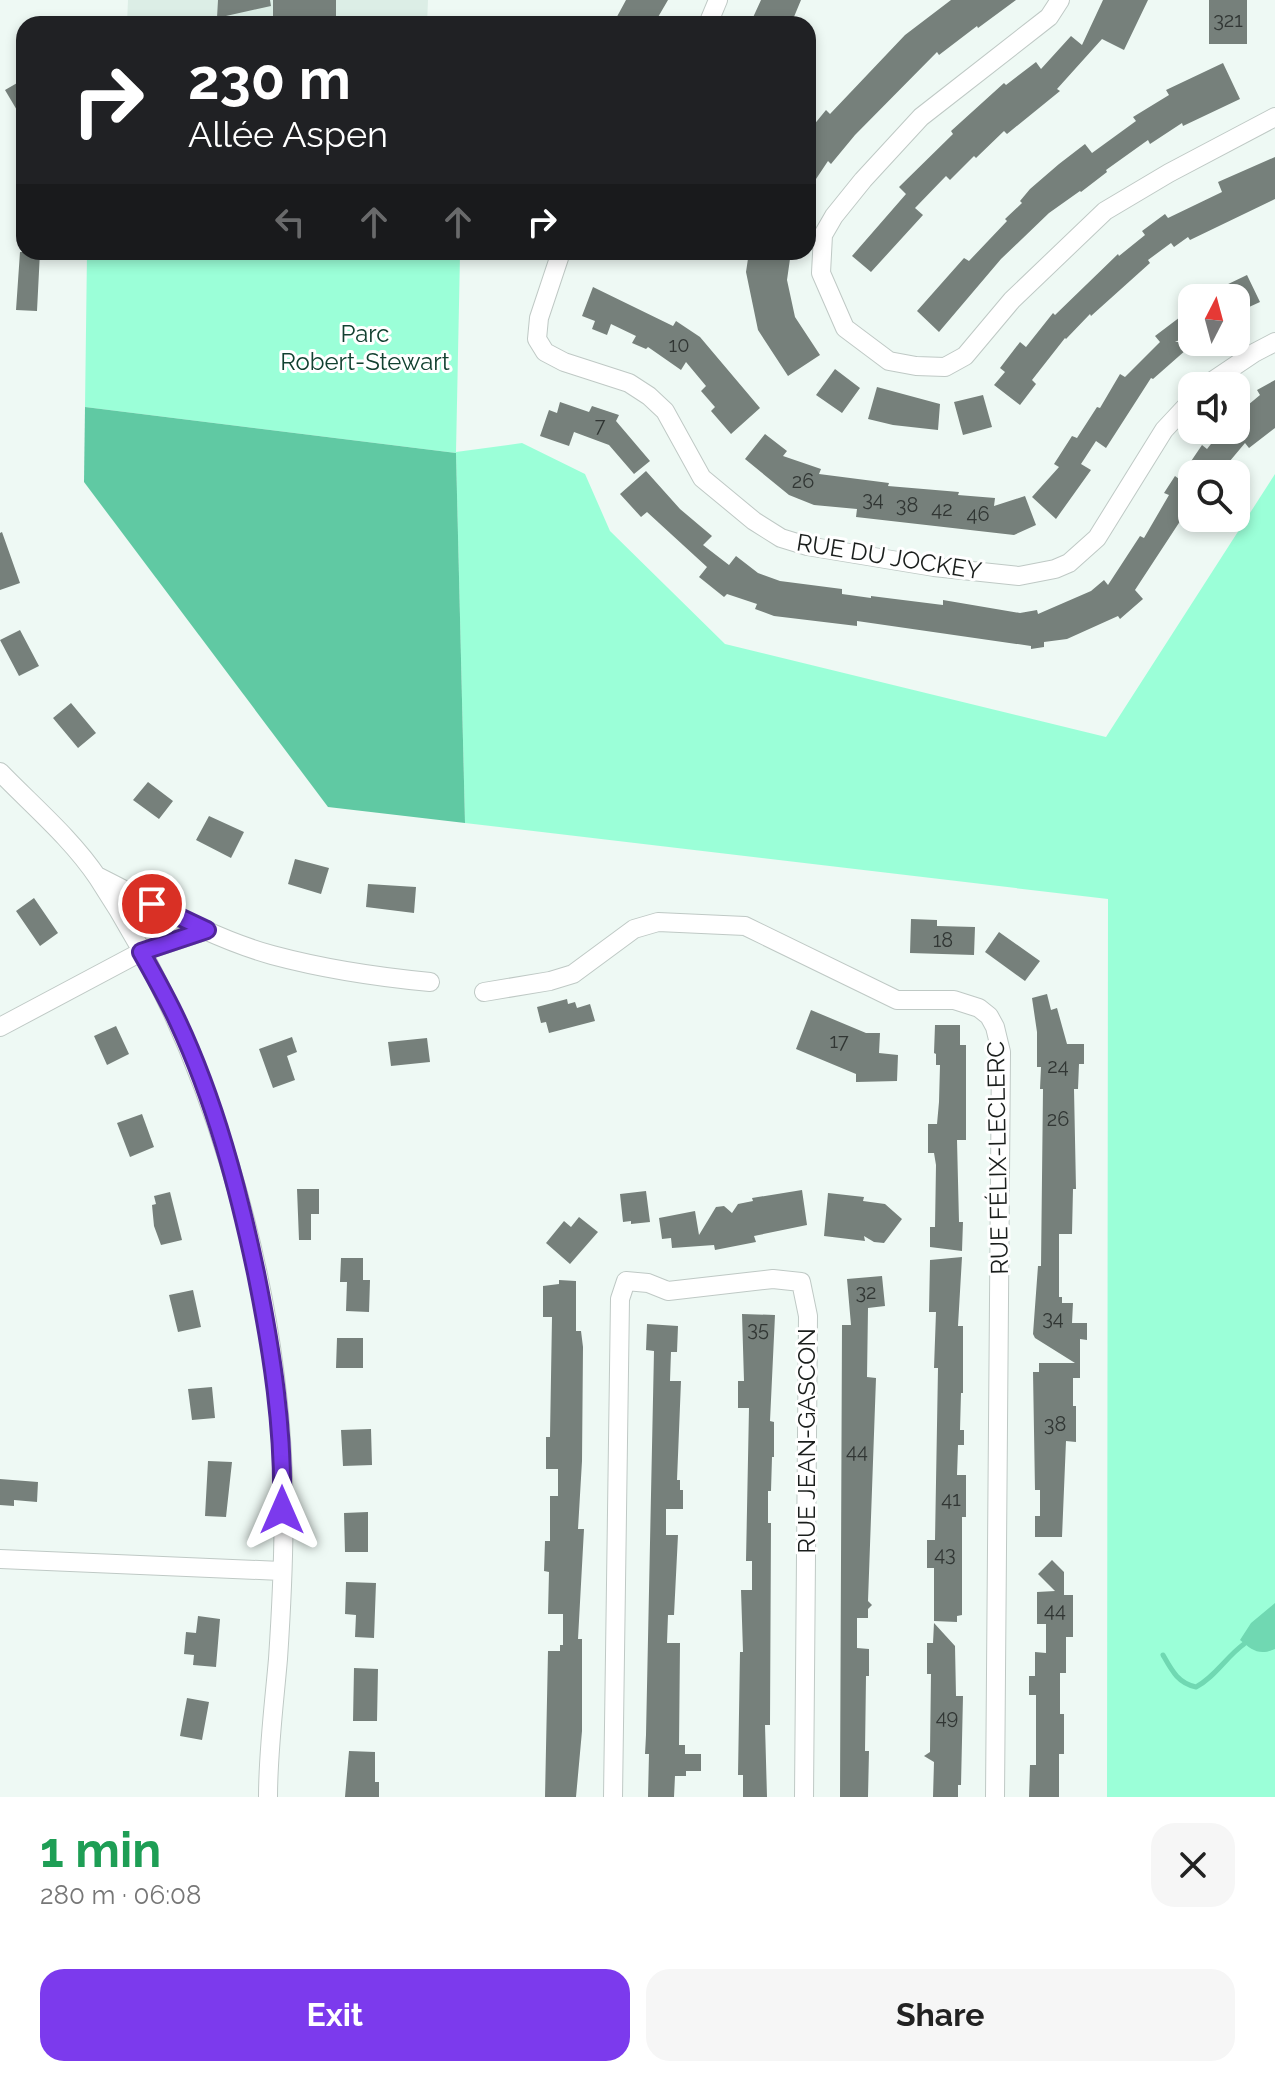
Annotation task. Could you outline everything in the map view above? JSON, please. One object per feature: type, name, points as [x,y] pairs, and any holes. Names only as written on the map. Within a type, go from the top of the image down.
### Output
[{"type":"street","points":[[1060,0],[1049,17],[921,117],[863,180],[823,235],[821,273],[845,328],[889,361],[945,367],[965,356],[1012,300],[1105,211],[1275,117]]},
{"type":"street","name":"RUE DU JOCKEY","points":[[558,260],[539,318],[537,339],[545,352],[564,362],[629,383],[649,396],[665,411],[702,478],[754,521],[781,538],[807,546],[920,565],[1019,576],[1055,569],[1083,553],[1097,538],[1164,430],[1178,415]]},
{"type":"street","points":[[1226,372],[1275,342]]},
{"type":"street","points":[[0,772],[65,838],[97,876],[179,1024],[228,1157],[246,1227],[277,1386],[283,1479],[278,1657],[268,1797]]},
{"type":"street","points":[[97,876],[207,930],[270,954],[381,977],[430,982]]},
{"type":"street","name":"RUE FÉLIX-LECLERC","points":[[484,992],[573,974],[634,929],[658,922],[745,926],[897,1000],[967,1002],[989,1016],[1000,1039],[1001,1052],[995,1797]]},
{"type":"street","points":[[0,1027],[141,952],[207,930]]},
{"type":"street","name":"RUE JEAN-GASCON","points":[[613,1797],[620,1299],[626,1281],[648,1283],[668,1291],[773,1279],[801,1282],[808,1316],[804,1797]]},
{"type":"street","points":[[0,1559],[281,1571]]},
{"type":"street","points":[[258,1797],[268,1766]]},
{"type":"shaded area","points":[[128,0],[428,0],[427,16],[127,16]]},
{"type":"shaded area","points":[[85,407],[456,453],[465,823],[328,807],[84,482]]},
{"type":"shaded area","points":[[1275,1603],[1275,1649],[1264,1652],[1248,1647],[1240,1640],[1251,1623]]},
{"type":"green space","name":"Parc Robert-Stewart","points":[[87,260],[460,260],[456,452],[522,443],[585,474],[610,531],[725,644],[1106,737],[1238,532],[1250,532],[1250,513],[1275,474],[1275,1797],[1107,1797],[1108,899],[465,823],[456,453],[85,407]]},
{"type":"building","points":[[218,0],[270,0],[271,6],[217,16]]},
{"type":"building","points":[[273,0],[336,0],[336,16],[273,16]]},
{"type":"building","points":[[626,0],[668,0],[659,16],[617,16]]},
{"type":"building","points":[[761,0],[801,0],[794,16],[754,16]]},
{"type":"building","points":[[951,0],[1016,0],[939,55],[937,52],[855,135],[831,164],[828,161],[816,179],[816,122],[826,110],[830,114],[905,35]]},
{"type":"building","points":[[1103,0],[1148,0],[1124,50],[1102,39],[1057,89],[1060,91],[1007,134],[1004,131],[950,180],[946,176],[915,208],[923,215],[871,272],[852,256],[906,194],[899,187],[953,134],[951,131],[1004,83],[1006,85],[1036,62],[1041,69],[1071,36],[1082,45]]},
{"type":"building","points":[[1209,0],[1247,0],[1247,44],[1209,44]]},
{"type":"building","points":[[1223,63],[1240,99],[1183,126],[1182,123],[1150,144],[1148,140],[1049,213],[1001,259],[939,332],[917,311],[964,258],[969,261],[1007,221],[1005,219],[1022,203],[1020,201],[1030,189],[1059,164],[1085,144],[1092,153],[1136,121],[1133,117],[1169,95],[1166,90]]},
{"type":"building","points":[[16,84],[16,109],[5,90]]},
{"type":"building","points":[[1275,157],[1275,199],[1190,240],[1188,237],[1174,247],[1171,243],[1148,260],[1150,263],[1065,338],[1032,380],[1036,384],[1020,405],[994,385],[1005,372],[1000,368],[1020,342],[1026,347],[1053,313],[1055,315],[1118,254],[1145,235],[1142,231],[1165,214],[1168,218],[1222,192],[1218,182]]},
{"type":"building","points":[[19,260],[40,260],[37,311],[16,310]]},
{"type":"building","points":[[748,260],[790,260],[787,280],[795,317],[820,355],[788,376],[758,330],[746,272]]},
{"type":"building","points":[[1247,275],[1260,302],[1250,307],[1250,284],[1228,284]]},
{"type":"building","points":[[593,287],[673,326],[676,321],[700,337],[760,408],[731,434],[711,411],[715,407],[701,391],[706,386],[686,362],[681,370],[648,347],[646,349],[632,343],[636,336],[611,324],[607,335],[592,329],[595,321],[582,316]]},
{"type":"building","points":[[1178,319],[1178,341],[1175,342],[1178,342],[1179,356],[1151,378],[1106,448],[1096,441],[1081,464],[1091,470],[1056,519],[1032,497],[1059,467],[1054,464],[1072,436],[1077,438],[1120,374],[1125,377],[1160,342],[1155,336]]},
{"type":"building","points":[[835,369],[860,388],[842,413],[816,395]]},
{"type":"building","points":[[1275,380],[1275,428],[1249,448],[1246,444],[1250,444],[1250,403],[1260,395],[1257,390]]},
{"type":"building","points":[[877,387],[940,404],[938,430],[868,419]]},
{"type":"building","points":[[983,395],[992,427],[963,435],[954,402]]},
{"type":"building","points":[[560,402],[589,412],[592,406],[619,415],[616,421],[650,461],[634,474],[609,445],[574,432],[569,446],[540,436],[549,410],[557,413]]},
{"type":"building","points":[[765,434],[787,451],[783,456],[821,469],[819,474],[889,483],[888,486],[995,498],[994,506],[1025,496],[1036,525],[1014,535],[856,517],[857,509],[814,505],[789,495],[745,459]]},
{"type":"building","points":[[1211,444],[1244,444],[1231,460],[1192,460],[1202,445],[1207,449]]},
{"type":"building","points":[[646,471],[680,509],[712,536],[703,545],[729,565],[736,556],[758,573],[780,581],[842,589],[842,594],[871,598],[943,605],[943,600],[1020,613],[1037,610],[1038,614],[1091,591],[1104,580],[1108,585],[1140,536],[1144,538],[1169,495],[1164,493],[1175,476],[1178,478],[1178,524],[1135,590],[1143,599],[1120,619],[1118,616],[1067,639],[1044,642],[1044,647],[1031,649],[1031,646],[857,621],[857,626],[774,616],[755,609],[757,604],[727,594],[724,597],[699,577],[707,567],[647,512],[641,517],[620,494]]},
{"type":"building","points":[[0,533],[20,583],[0,590]]},
{"type":"building","points":[[20,630],[39,666],[19,676],[0,640]]},
{"type":"building","points":[[71,703],[96,733],[78,748],[53,718]]},
{"type":"building","points":[[148,782],[173,801],[159,819],[133,800]]},
{"type":"building","points":[[209,816],[244,832],[231,858],[196,840]]},
{"type":"building","points":[[295,859],[329,868],[321,894],[288,884]]},
{"type":"building","points":[[368,884],[416,887],[414,913],[366,907]]},
{"type":"building","points":[[34,898],[58,933],[40,946],[16,911]]},
{"type":"building","points":[[911,919],[937,920],[937,926],[975,927],[974,955],[910,953]]},
{"type":"building","points":[[999,932],[1040,961],[1025,981],[985,952]]},
{"type":"building","points":[[1047,994],[1051,1010],[1057,1008],[1067,1044],[1084,1044],[1084,1064],[1079,1064],[1078,1089],[1074,1089],[1076,1189],[1073,1189],[1072,1234],[1059,1234],[1059,1297],[1062,1297],[1062,1303],[1073,1303],[1072,1323],[1087,1323],[1087,1340],[1080,1339],[1080,1378],[1073,1378],[1076,1442],[1066,1441],[1062,1537],[1035,1537],[1035,1516],[1040,1516],[1040,1490],[1035,1490],[1033,1372],[1039,1372],[1039,1363],[1075,1363],[1033,1334],[1038,1266],[1041,1266],[1043,1089],[1040,1089],[1041,1067],[1037,1067],[1037,1032],[1032,998]]},
{"type":"building","points":[[567,999],[568,1004],[575,1002],[577,1008],[590,1004],[595,1021],[549,1033],[546,1022],[541,1023],[537,1007]]},
{"type":"building","points":[[811,1010],[866,1033],[880,1033],[879,1053],[898,1055],[897,1081],[856,1082],[856,1074],[796,1049]]},
{"type":"building","points":[[935,1025],[960,1025],[960,1045],[966,1045],[966,1140],[957,1140],[962,1251],[930,1247],[930,1227],[935,1227],[936,1165],[934,1153],[928,1153],[928,1124],[937,1124],[940,1065],[936,1065],[934,1053]]},
{"type":"building","points":[[116,1026],[129,1054],[107,1065],[94,1036]]},
{"type":"building","points":[[292,1037],[297,1052],[287,1056],[295,1080],[273,1088],[259,1049]]},
{"type":"building","points":[[427,1038],[430,1062],[391,1066],[388,1042]]},
{"type":"building","points":[[142,1114],[154,1147],[130,1157],[117,1123]]},
{"type":"building","points":[[297,1189],[319,1189],[319,1214],[311,1214],[311,1240],[299,1240]]},
{"type":"building","points":[[802,1190],[807,1225],[754,1236],[756,1242],[715,1250],[714,1245],[672,1248],[671,1238],[662,1239],[659,1218],[695,1211],[699,1235],[716,1207],[724,1206],[732,1213],[738,1204],[753,1201],[752,1198]]},
{"type":"building","points":[[646,1191],[650,1222],[623,1222],[620,1194]]},
{"type":"building","points":[[170,1192],[182,1240],[161,1245],[154,1226],[152,1205],[156,1204],[154,1196]]},
{"type":"building","points":[[828,1193],[864,1197],[863,1201],[885,1204],[902,1219],[884,1243],[864,1236],[865,1241],[824,1236]]},
{"type":"building","points":[[579,1217],[598,1232],[570,1264],[546,1243],[564,1221],[571,1227]]},
{"type":"building","points":[[962,1257],[958,1326],[963,1326],[960,1430],[964,1430],[964,1445],[958,1445],[957,1475],[966,1475],[966,1517],[962,1517],[962,1615],[957,1616],[957,1622],[934,1621],[934,1568],[927,1568],[927,1540],[935,1540],[938,1368],[934,1368],[936,1312],[929,1312],[930,1260]]},
{"type":"building","points":[[341,1258],[363,1258],[363,1280],[370,1280],[369,1312],[346,1311],[347,1282],[340,1282]]},
{"type":"building","points":[[882,1276],[885,1306],[868,1308],[867,1377],[876,1378],[868,1601],[872,1605],[868,1609],[868,1618],[857,1618],[857,1648],[869,1649],[865,1751],[869,1751],[868,1797],[840,1797],[842,1325],[851,1325],[847,1279]]},
{"type":"building","points":[[559,1280],[576,1281],[576,1331],[581,1331],[583,1347],[578,1529],[584,1529],[578,1639],[582,1639],[582,1731],[576,1797],[545,1797],[548,1651],[560,1651],[560,1645],[563,1645],[563,1614],[548,1614],[549,1572],[544,1571],[545,1541],[550,1541],[550,1496],[558,1496],[558,1469],[546,1469],[546,1437],[550,1437],[552,1317],[543,1317],[543,1286],[559,1284]]},
{"type":"building","points":[[193,1290],[201,1327],[178,1332],[169,1295]]},
{"type":"building","points":[[742,1314],[775,1315],[770,1421],[774,1422],[774,1457],[771,1491],[768,1491],[768,1523],[771,1523],[770,1725],[765,1725],[767,1797],[743,1797],[743,1775],[738,1775],[740,1652],[743,1652],[741,1590],[752,1590],[752,1561],[746,1561],[749,1408],[738,1408],[738,1381],[744,1381]]},
{"type":"building","points":[[647,1324],[678,1326],[677,1352],[671,1352],[670,1381],[681,1381],[677,1480],[680,1480],[680,1490],[683,1490],[683,1509],[666,1509],[666,1535],[678,1535],[674,1615],[668,1615],[667,1643],[680,1643],[679,1745],[685,1745],[685,1754],[701,1754],[701,1771],[686,1771],[686,1776],[675,1776],[674,1797],[648,1797],[649,1754],[645,1754],[654,1351],[646,1350]]},
{"type":"building","points":[[337,1338],[363,1338],[363,1368],[336,1368]]},
{"type":"building","points":[[212,1387],[215,1418],[192,1420],[188,1389]]},
{"type":"building","points":[[371,1429],[372,1465],[343,1466],[341,1430]]},
{"type":"building","points":[[208,1461],[232,1462],[226,1517],[205,1516]]},
{"type":"building","points":[[0,1479],[38,1482],[37,1502],[14,1500],[14,1506],[0,1505]]},
{"type":"building","points":[[368,1512],[368,1552],[345,1552],[344,1513]]},
{"type":"building","points":[[1052,1560],[1064,1572],[1064,1595],[1073,1595],[1073,1637],[1066,1637],[1066,1673],[1060,1673],[1064,1754],[1059,1754],[1059,1797],[1029,1797],[1030,1765],[1036,1765],[1036,1695],[1029,1695],[1029,1676],[1035,1676],[1035,1652],[1046,1653],[1046,1624],[1037,1624],[1037,1592],[1055,1591],[1038,1574]]},
{"type":"building","points":[[346,1582],[376,1583],[374,1638],[355,1637],[356,1615],[345,1614]]},
{"type":"building","points":[[198,1616],[220,1619],[216,1667],[193,1665],[194,1655],[184,1654],[186,1632],[196,1633]]},
{"type":"building","points":[[934,1623],[955,1646],[956,1696],[963,1696],[961,1785],[958,1785],[958,1797],[933,1797],[934,1762],[924,1756],[930,1752],[931,1674],[927,1674],[927,1643],[933,1643]]},
{"type":"building","points":[[354,1668],[378,1669],[377,1721],[353,1721]]},
{"type":"building","points":[[187,1698],[209,1702],[202,1740],[180,1736]]},
{"type":"building","points":[[349,1751],[375,1752],[375,1782],[379,1782],[379,1797],[345,1797]]},
{"type":"waterway","points":[[1163,1655],[1180,1679],[1196,1687],[1244,1644]]},
{"type":"route","points":[[152,904],[207,930],[141,952],[179,1024],[207,1097],[228,1157],[246,1227],[277,1386],[282,1510]]}]
